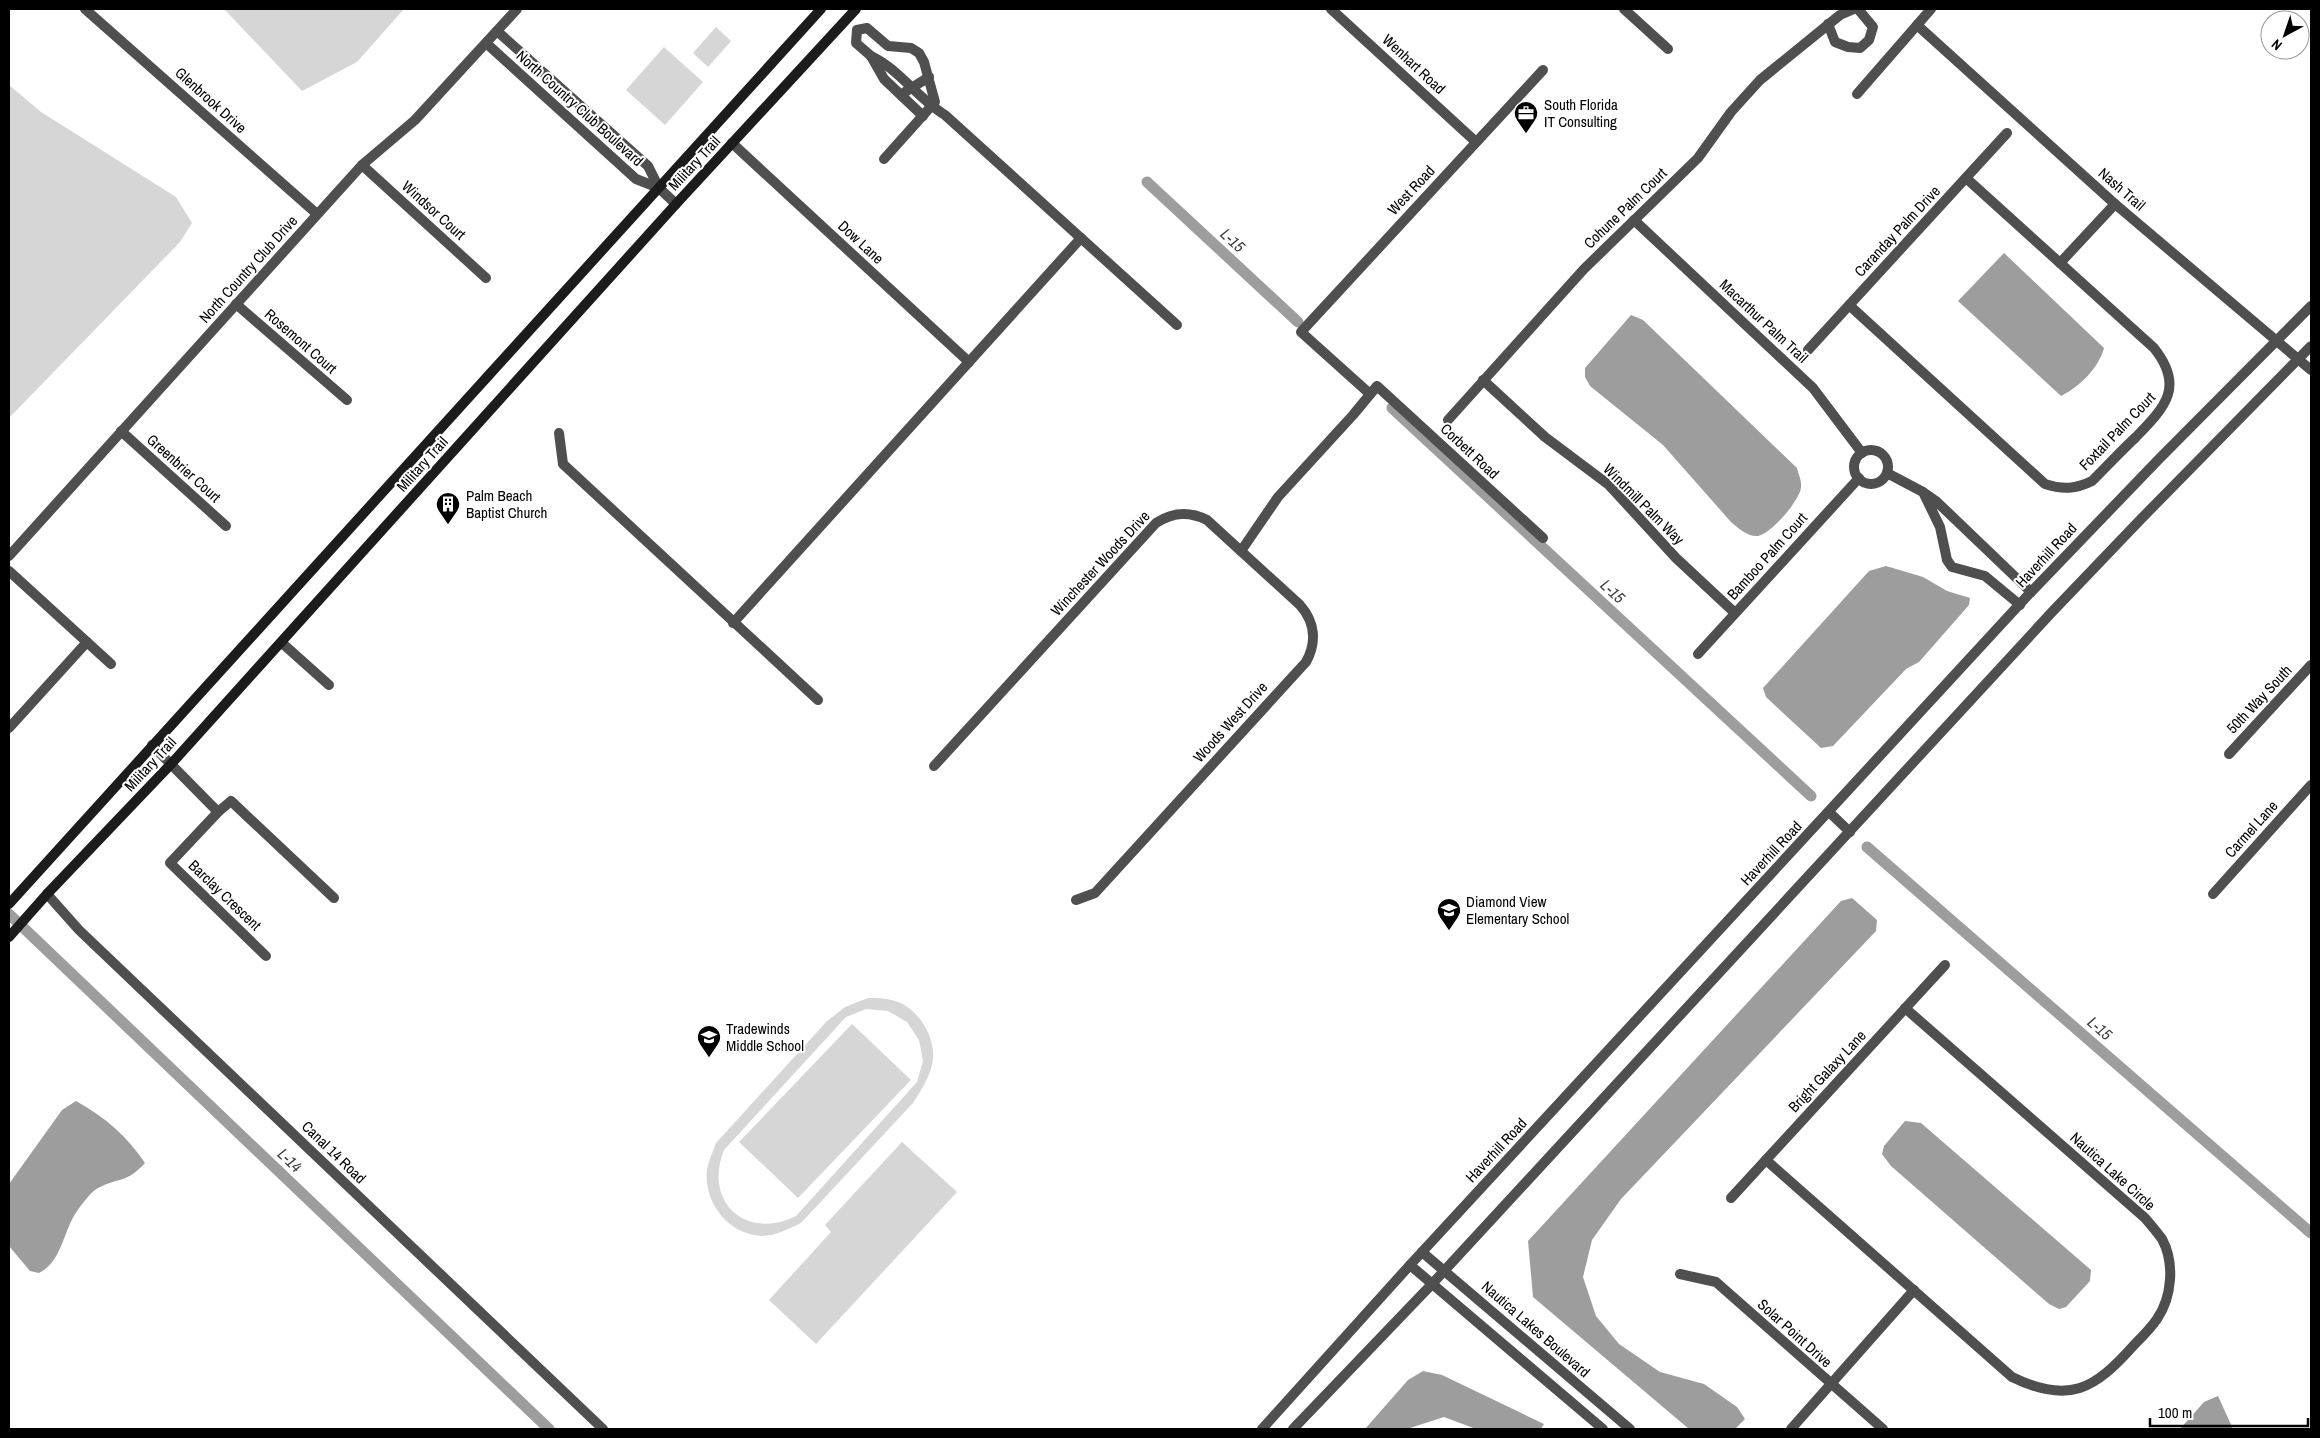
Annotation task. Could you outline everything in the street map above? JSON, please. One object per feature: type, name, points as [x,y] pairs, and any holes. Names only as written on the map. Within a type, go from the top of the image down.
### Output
[{"type":"main road","name":"Military Trail","points":[[9,904],[821,9]]},
{"type":"main road","name":"Military Trail","points":[[9,937],[282,643],[676,204],[856,9]]},
{"type":"street","name":"Glenbrook Drive","points":[[85,9],[318,214]]},
{"type":"street","name":"North Country Club Drive","points":[[9,556],[362,165],[415,120],[517,9]]},
{"type":"street","name":"Wenhart Road","points":[[1331,9],[1476,142]]},
{"type":"street","points":[[1624,9],[1668,48]]},
{"type":"street","name":"Cohune Palm Court","points":[[1448,420],[1584,269],[1698,158],[1731,112],[1760,80],[1828,24],[1840,15],[1854,9]]},
{"type":"street","points":[[1828,24],[1835,42],[1848,47],[1860,48],[1868,40],[1873,26],[1858,9]]},
{"type":"street","points":[[1857,94],[1931,9]]},
{"type":"street","points":[[846,20],[857,30]]},
{"type":"street","name":"Nash Trail","points":[[1917,25],[2115,204],[2275,342],[2311,370]]},
{"type":"street","points":[[857,30],[867,28],[888,46],[911,48],[919,53],[924,62],[935,102],[884,159]]},
{"type":"street","points":[[857,30],[856,43],[871,56],[881,61],[931,107],[945,116],[1177,325]]},
{"type":"street","name":"North Country Club Boulevard","points":[[497,31],[648,166],[659,188]]},
{"type":"street","name":"North Country Club Boulevard","points":[[486,42],[636,178],[659,188],[676,204]]},
{"type":"street","points":[[871,56],[884,79],[923,116]]},
{"type":"street","name":"West Road","points":[[1301,332],[1543,70]]},
{"type":"street","points":[[901,96],[910,87],[928,77]]},
{"type":"street","name":"Caranday Palm Drive","points":[[1808,350],[2007,133]]},
{"type":"street","name":"Dow Lane","points":[[732,143],[969,362]]},
{"type":"street","name":"Windsor Court","points":[[362,165],[486,278]]},
{"type":"street","name":"Foxtail Palm Court","points":[[1849,306],[2045,484],[2069,489],[2092,481],[2163,408],[2170,388],[2166,362],[2154,348],[1966,178]]},
{"type":"street","points":[[2060,263],[2115,204]]},
{"type":"street","name":"Macarthur Palm Trail","points":[[1634,220],[1813,388],[1862,452]]},
{"type":"street","points":[[733,622],[1081,238]]},
{"type":"street","name":"Rosemont Court","points":[[236,304],[346,400]]},
{"type":"street","name":"Haverhill Road","points":[[1262,1429],[1410,1265],[2031,592],[2311,306]]},
{"type":"street","name":"Corbett Road","points":[[1301,332],[1374,390],[1543,538]]},
{"type":"street","points":[[1293,1429],[1432,1284],[2052,612],[2311,346]]},
{"type":"street","name":"Windmill Palm Way","points":[[1483,380],[1545,437],[1608,485],[1676,558],[1735,613]]},
{"type":"street","points":[[1242,551],[1278,497],[1374,390]]},
{"type":"street","name":"Greenbrier Court","points":[[122,431],[226,526]]},
{"type":"street","points":[[558,433],[563,464],[818,700]]},
{"type":"street","points":[[1874,450],[1884,456],[1888,467],[1887,473],[1884,478],[1874,483],[1864,482],[1859,478],[1855,465],[1862,452],[1874,450]]},
{"type":"street","points":[[1887,473],[1936,500],[2031,592]]},
{"type":"street","name":"Bamboo Palm Court","points":[[1698,654],[1859,478]]},
{"type":"street","points":[[1923,492],[1940,527],[1947,560],[1952,567],[1985,576],[2020,605]]},
{"type":"street","name":"Winchester Woods Drive","points":[[934,766],[1156,523],[1177,514],[1200,516],[1213,524],[1242,551]]},
{"type":"street","name":"Woods West Drive","points":[[1076,900],[1095,893],[1306,662],[1310,655],[1314,633],[1306,611],[1242,551]]},
{"type":"street","points":[[9,571],[111,664]]},
{"type":"street","points":[[9,728],[87,642]]},
{"type":"street","points":[[282,643],[329,685]]},
{"type":"street","name":"50th Way South","points":[[2229,754],[2311,664]]},
{"type":"street","points":[[152,745],[172,763],[218,812],[231,801],[334,898]]},
{"type":"street","name":"Carmel Lane","points":[[2213,894],[2311,785]]},
{"type":"street","name":"Barclay Crescent","points":[[218,812],[170,863],[266,956]]},
{"type":"street","points":[[1829,812],[1850,832]]},
{"type":"street","name":"Canal 14 Road","points":[[47,894],[80,930],[603,1429]]},
{"type":"street","name":"Bright Galaxy Lane","points":[[1732,1198],[1946,965]]},
{"type":"street","name":"Nautica Lake Circle","points":[[1766,1160],[2012,1377],[2035,1388],[2061,1392],[2086,1386],[2108,1374],[2157,1319],[2168,1294],[2170,1266],[2162,1240],[2145,1218],[1906,1008]]},
{"type":"street","name":"Nautica Lakes Boulevard","points":[[1422,1252],[1630,1429]]},
{"type":"street","points":[[1410,1265],[1603,1429]]},
{"type":"street","name":"Solar Point Drive","points":[[1680,1274],[1716,1282],[1883,1429]]},
{"type":"street","points":[[1791,1429],[1914,1290]]},
{"type":"shaded area","points":[[224,9],[404,9],[357,62],[302,91]]},
{"type":"shaded area","points":[[716,27],[731,41],[708,67],[693,53]]},
{"type":"shaded area","points":[[664,47],[703,82],[665,125],[626,90]]},
{"type":"shaded area","points":[[9,85],[41,112],[176,197],[192,223],[180,242],[9,418]]},
{"type":"shaded area","points":[[2004,253],[2104,348],[2093,370],[2075,387],[2061,396],[1958,301]]},
{"type":"shaded area","points":[[1631,315],[1643,320],[1797,468],[1801,482],[1800,492],[1791,507],[1764,534],[1758,536],[1751,535],[1743,532],[1731,522],[1663,445],[1590,386],[1585,377],[1585,368]]},
{"type":"shaded area","points":[[1886,566],[1923,577],[1947,591],[1970,598],[1969,605],[1919,662],[1906,669],[1833,746],[1821,748],[1766,697],[1763,688],[1869,571]]},
{"type":"shaded area","points":[[1852,898],[1877,920],[1876,931],[1621,1199],[1592,1240],[1583,1277],[1596,1316],[1619,1344],[1660,1372],[1704,1384],[1737,1407],[1745,1419],[1735,1429],[1689,1429],[1533,1297],[1528,1241],[1841,901]]},
{"type":"shaded area","points":[[868,998],[883,998],[908,1007],[922,1022],[931,1039],[933,1058],[931,1070],[913,1103],[801,1223],[772,1235],[749,1234],[738,1229],[720,1214],[713,1204],[709,1193],[707,1169],[716,1143],[826,1022],[845,1007]],"holes":[[[866,1009],[888,1011],[907,1022],[919,1040],[923,1061],[917,1082],[796,1216],[778,1222],[761,1224],[746,1220],[733,1212],[724,1200],[719,1186],[719,1169],[724,1150],[846,1017]]]},
{"type":"shaded area","points":[[852,1024],[911,1080],[798,1198],[739,1142]]},
{"type":"shaded area","points":[[76,1101],[115,1128],[131,1144],[145,1163],[128,1177],[98,1188],[92,1193],[75,1214],[61,1247],[52,1262],[39,1273],[30,1271],[9,1246],[9,1184],[62,1110]]},
{"type":"shaded area","points":[[1905,1121],[1921,1123],[2091,1270],[2090,1281],[2066,1307],[2059,1309],[2049,1304],[1891,1166],[1882,1154],[1884,1146]]},
{"type":"shaded area","points":[[902,1142],[957,1192],[816,1344],[769,1300],[831,1232],[825,1225]]},
{"type":"shaded area","points":[[1423,1371],[1442,1375],[1544,1424],[1541,1429],[1476,1429],[1444,1417],[1407,1429],[1365,1429],[1408,1380]]},
{"type":"shaded area","points":[[2218,1396],[2233,1429],[2180,1429],[2204,1402]]},
{"type":"waterway","name":"L-15","points":[[1147,182],[1298,322]]},
{"type":"waterway","name":"L-15","points":[[1392,408],[1811,796]]},
{"type":"waterway","name":"L-15","points":[[1867,847],[2311,1233]]},
{"type":"waterway","name":"L-14","points":[[9,914],[549,1429]]},
{"type":"place","name":"South Florida IT Consulting","points":[[1526,134]]},
{"type":"place","name":"Palm Beach Baptist Church","points":[[448,525]]},
{"type":"place","name":"Diamond View Elementary School","points":[[1449,931]]},
{"type":"place","name":"Tradewinds Middle School","points":[[709,1058]]}]
